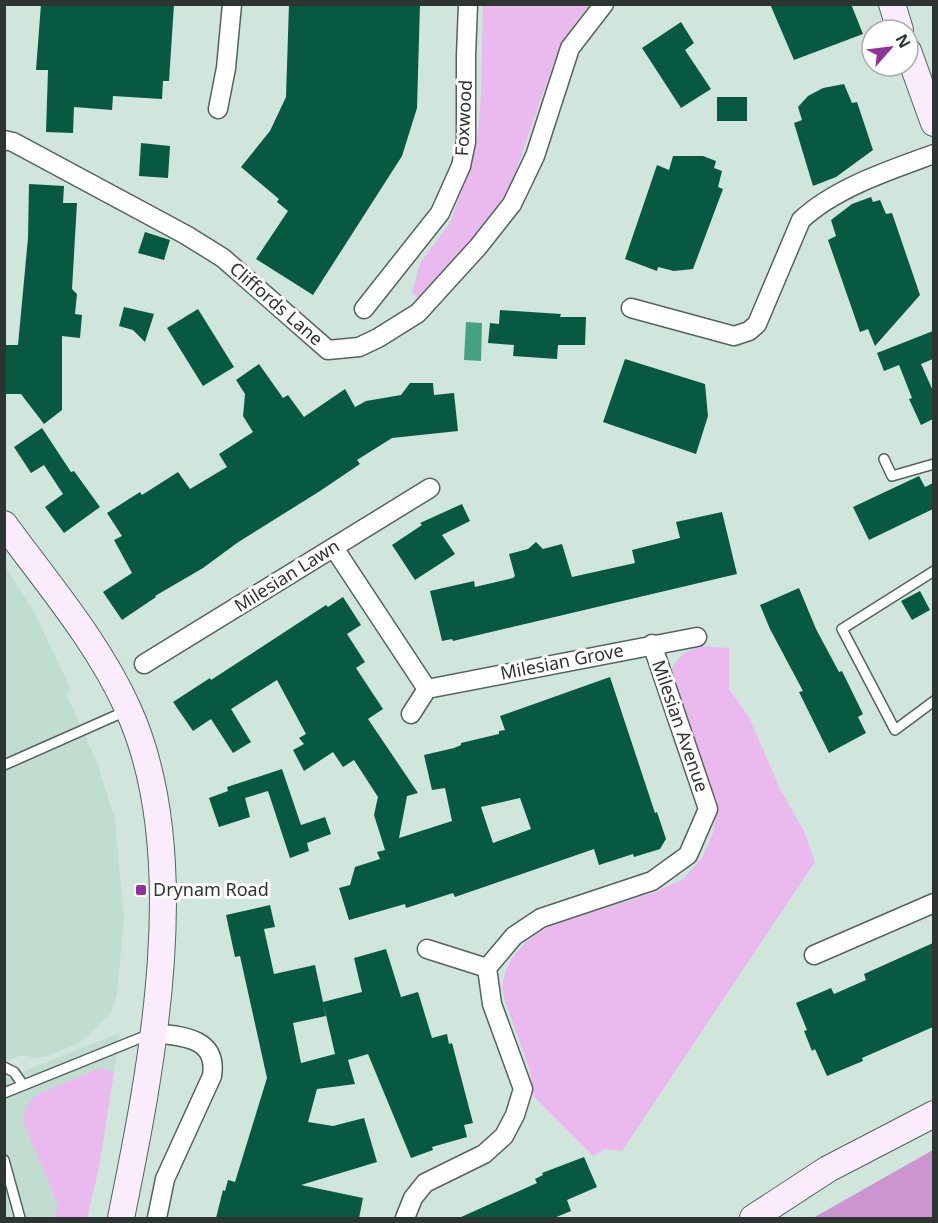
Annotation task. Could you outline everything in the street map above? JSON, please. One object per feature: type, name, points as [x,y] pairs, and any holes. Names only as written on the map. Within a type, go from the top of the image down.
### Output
[{"type":"street","points":[[218,109],[226,68],[232,4]]},
{"type":"street","name":"Foxwood","points":[[364,309],[440,213],[461,166],[466,142],[468,4]]},
{"type":"street","name":"Cliffords Lane","points":[[4,140],[13,142],[112,195],[223,258],[328,350],[359,347],[418,313],[478,247],[512,204],[535,156],[570,48],[604,4]]},
{"type":"street","points":[[917,78],[933,123]]},
{"type":"street","points":[[631,308],[734,336],[749,331],[757,324],[801,220],[830,198],[933,154]]},
{"type":"street","name":"Milesian Lawn","points":[[144,664],[430,488]]},
{"type":"street","points":[[4,524],[92,645],[112,678],[129,710],[150,776],[159,831],[163,921],[153,1033],[137,1140],[121,1218]]},
{"type":"street","points":[[334,548],[427,688],[411,714]]},
{"type":"street","name":"Milesian Grove","points":[[427,688],[697,637]]},
{"type":"street","name":"Milesian Avenue","points":[[487,968],[514,936],[541,918],[652,881],[688,855],[708,809],[652,644]]},
{"type":"street","points":[[814,955],[933,903]]},
{"type":"street","points":[[405,1218],[413,1198],[425,1183],[484,1154],[504,1136],[524,1089],[492,1004],[487,968],[427,949]]},
{"type":"street","points":[[153,1033],[183,1036],[195,1041],[205,1047],[211,1055],[213,1065],[212,1076],[165,1179],[157,1218]]},
{"type":"street","points":[[753,1218],[828,1169],[933,1114]]},
{"type":"lane","points":[[884,459],[892,476],[933,464]]},
{"type":"lane","points":[[933,572],[842,629],[895,730],[933,701]]},
{"type":"lane","points":[[4,765],[129,710]]},
{"type":"lane","points":[[4,1093],[153,1033]]},
{"type":"lane","points":[[4,1067],[14,1072],[23,1085]]},
{"type":"lane","points":[[4,1160],[20,1218]]},
{"type":"shaded area","points":[[483,5],[589,5],[571,29],[553,65],[510,188],[487,223],[418,298],[412,293],[420,263],[450,223],[474,156],[481,92]]},
{"type":"shaded area","points":[[466,322],[482,323],[481,361],[464,360]]},
{"type":"shaded area","points":[[4,565],[33,610],[71,690],[66,694],[97,762],[115,820],[124,918],[117,994],[111,1013],[88,1036],[74,1045],[47,1056],[35,1058],[22,1055],[5,1062]]},
{"type":"shaded area","points":[[703,646],[729,648],[729,689],[749,717],[781,791],[804,831],[815,862],[622,1151],[605,1149],[593,1156],[534,1097],[530,1071],[505,1001],[502,986],[505,972],[512,958],[539,932],[557,923],[653,893],[683,879],[702,858],[713,833],[717,808],[672,669],[684,653]]},
{"type":"shaded area","points":[[120,1033],[99,1167],[87,1218],[5,1218],[5,1079]]},
{"type":"shaded area","points":[[100,1068],[114,1072],[99,1167],[87,1218],[55,1218],[58,1205],[23,1121],[25,1112],[29,1103],[38,1094]]},
{"type":"shaded area","points":[[933,1150],[933,1218],[813,1218]]},
{"type":"building","points":[[41,4],[174,4],[169,81],[163,81],[162,99],[113,96],[112,110],[74,107],[73,133],[46,132],[48,70],[36,70]]},
{"type":"building","points":[[289,4],[420,4],[417,108],[402,156],[313,295],[256,259],[288,211],[277,202],[279,199],[241,167],[270,131],[286,97]]},
{"type":"building","points":[[770,4],[851,4],[860,26],[860,35],[794,60]]},
{"type":"building","points":[[681,22],[694,43],[685,50],[711,89],[681,108],[642,48]]},
{"type":"building","points":[[844,84],[852,103],[857,102],[873,150],[836,177],[813,186],[794,123],[802,120],[798,107],[808,96],[823,88]]},
{"type":"building","points":[[717,97],[747,97],[747,121],[717,121]]},
{"type":"building","points":[[141,143],[170,146],[168,178],[139,176]]},
{"type":"building","points":[[673,156],[703,156],[716,161],[714,168],[722,171],[718,187],[723,189],[693,269],[674,271],[658,267],[657,271],[625,259],[657,165],[669,170]]},
{"type":"building","points":[[29,184],[64,186],[63,203],[77,203],[72,289],[77,294],[75,314],[82,315],[80,338],[62,336],[62,410],[44,424],[21,394],[4,394],[4,345],[18,345],[28,238]]},
{"type":"building","points":[[871,197],[873,202],[880,200],[886,214],[892,213],[920,295],[875,346],[868,329],[860,332],[828,240],[836,236],[831,220],[852,204]]},
{"type":"building","points":[[145,232],[170,240],[164,260],[138,253]]},
{"type":"building","points":[[124,307],[154,314],[145,342],[133,330],[119,326]]},
{"type":"building","points":[[198,309],[234,367],[203,386],[167,328]]},
{"type":"building","points":[[500,310],[561,314],[560,317],[586,317],[585,345],[558,345],[557,359],[513,356],[514,345],[488,343],[490,323],[499,324]]},
{"type":"building","points":[[933,331],[933,359],[921,364],[933,391],[933,419],[921,425],[909,399],[912,398],[899,365],[884,371],[877,353]]},
{"type":"building","points":[[625,359],[705,384],[708,416],[696,454],[603,422]]},
{"type":"building","points":[[259,364],[283,398],[288,395],[304,417],[345,389],[355,407],[366,401],[401,395],[410,383],[433,383],[434,395],[454,393],[458,431],[392,438],[357,460],[360,464],[320,491],[237,543],[203,568],[155,596],[122,620],[103,592],[132,573],[114,540],[122,536],[107,513],[140,492],[142,495],[178,472],[190,489],[227,467],[219,454],[253,432],[243,416],[245,394],[236,380]]},
{"type":"building","points":[[42,428],[71,472],[74,471],[100,507],[64,533],[45,507],[63,494],[44,465],[31,473],[14,447]]},
{"type":"building","points":[[919,476],[925,487],[933,483],[933,509],[869,540],[853,507]]},
{"type":"building","points":[[462,504],[470,521],[442,535],[455,554],[415,580],[392,545],[422,525],[420,523]]},
{"type":"building","points":[[722,512],[737,574],[453,641],[452,639],[442,641],[430,591],[474,581],[475,587],[513,578],[515,576],[509,554],[528,549],[536,542],[543,549],[562,544],[572,577],[635,563],[632,550],[680,538],[676,522]]},
{"type":"building","points":[[799,588],[816,629],[839,672],[842,671],[863,714],[858,717],[866,733],[829,753],[799,692],[803,691],[760,605]]},
{"type":"building","points":[[920,591],[930,610],[912,620],[901,601]]},
{"type":"building","points":[[343,597],[361,625],[347,634],[365,662],[356,668],[383,709],[368,719],[418,793],[407,796],[399,838],[452,821],[445,788],[432,790],[424,755],[499,734],[499,731],[505,730],[500,716],[610,677],[655,813],[657,812],[666,839],[660,849],[634,857],[633,854],[599,865],[594,849],[455,897],[453,893],[406,908],[405,904],[349,920],[339,888],[350,885],[355,867],[380,859],[377,852],[385,850],[374,815],[378,797],[354,760],[343,767],[333,752],[304,771],[293,750],[304,744],[299,738],[306,734],[277,680],[231,709],[251,742],[233,753],[211,719],[193,731],[173,702],[326,605],[328,607]],"holes":[[[520,798],[531,829],[493,843],[481,807]]]},
{"type":"building","points":[[282,769],[301,825],[325,817],[331,834],[307,843],[309,851],[290,858],[268,791],[245,798],[250,817],[219,827],[209,798],[228,791],[227,787]]},
{"type":"building","points":[[270,905],[275,927],[264,929],[274,974],[315,965],[326,1016],[293,1023],[301,1063],[335,1054],[323,1002],[362,992],[354,958],[386,949],[401,997],[418,992],[432,1038],[447,1034],[449,1044],[452,1043],[473,1123],[464,1125],[467,1137],[432,1147],[433,1150],[411,1158],[368,1054],[348,1060],[355,1084],[317,1089],[308,1122],[333,1126],[364,1118],[377,1162],[301,1185],[363,1198],[359,1218],[216,1218],[228,1180],[235,1182],[267,1078],[240,956],[235,957],[226,915]]},
{"type":"building","points":[[933,943],[933,1027],[827,1076],[815,1049],[812,1051],[804,1031],[807,1030],[796,1003],[831,988],[834,994],[866,980],[864,974]]},
{"type":"building","points":[[584,1157],[597,1187],[567,1200],[571,1211],[554,1218],[459,1218],[537,1183],[535,1179],[543,1175],[542,1173]]},
{"type":"place","name":"Drynam Road","points":[[141,890]]}]
